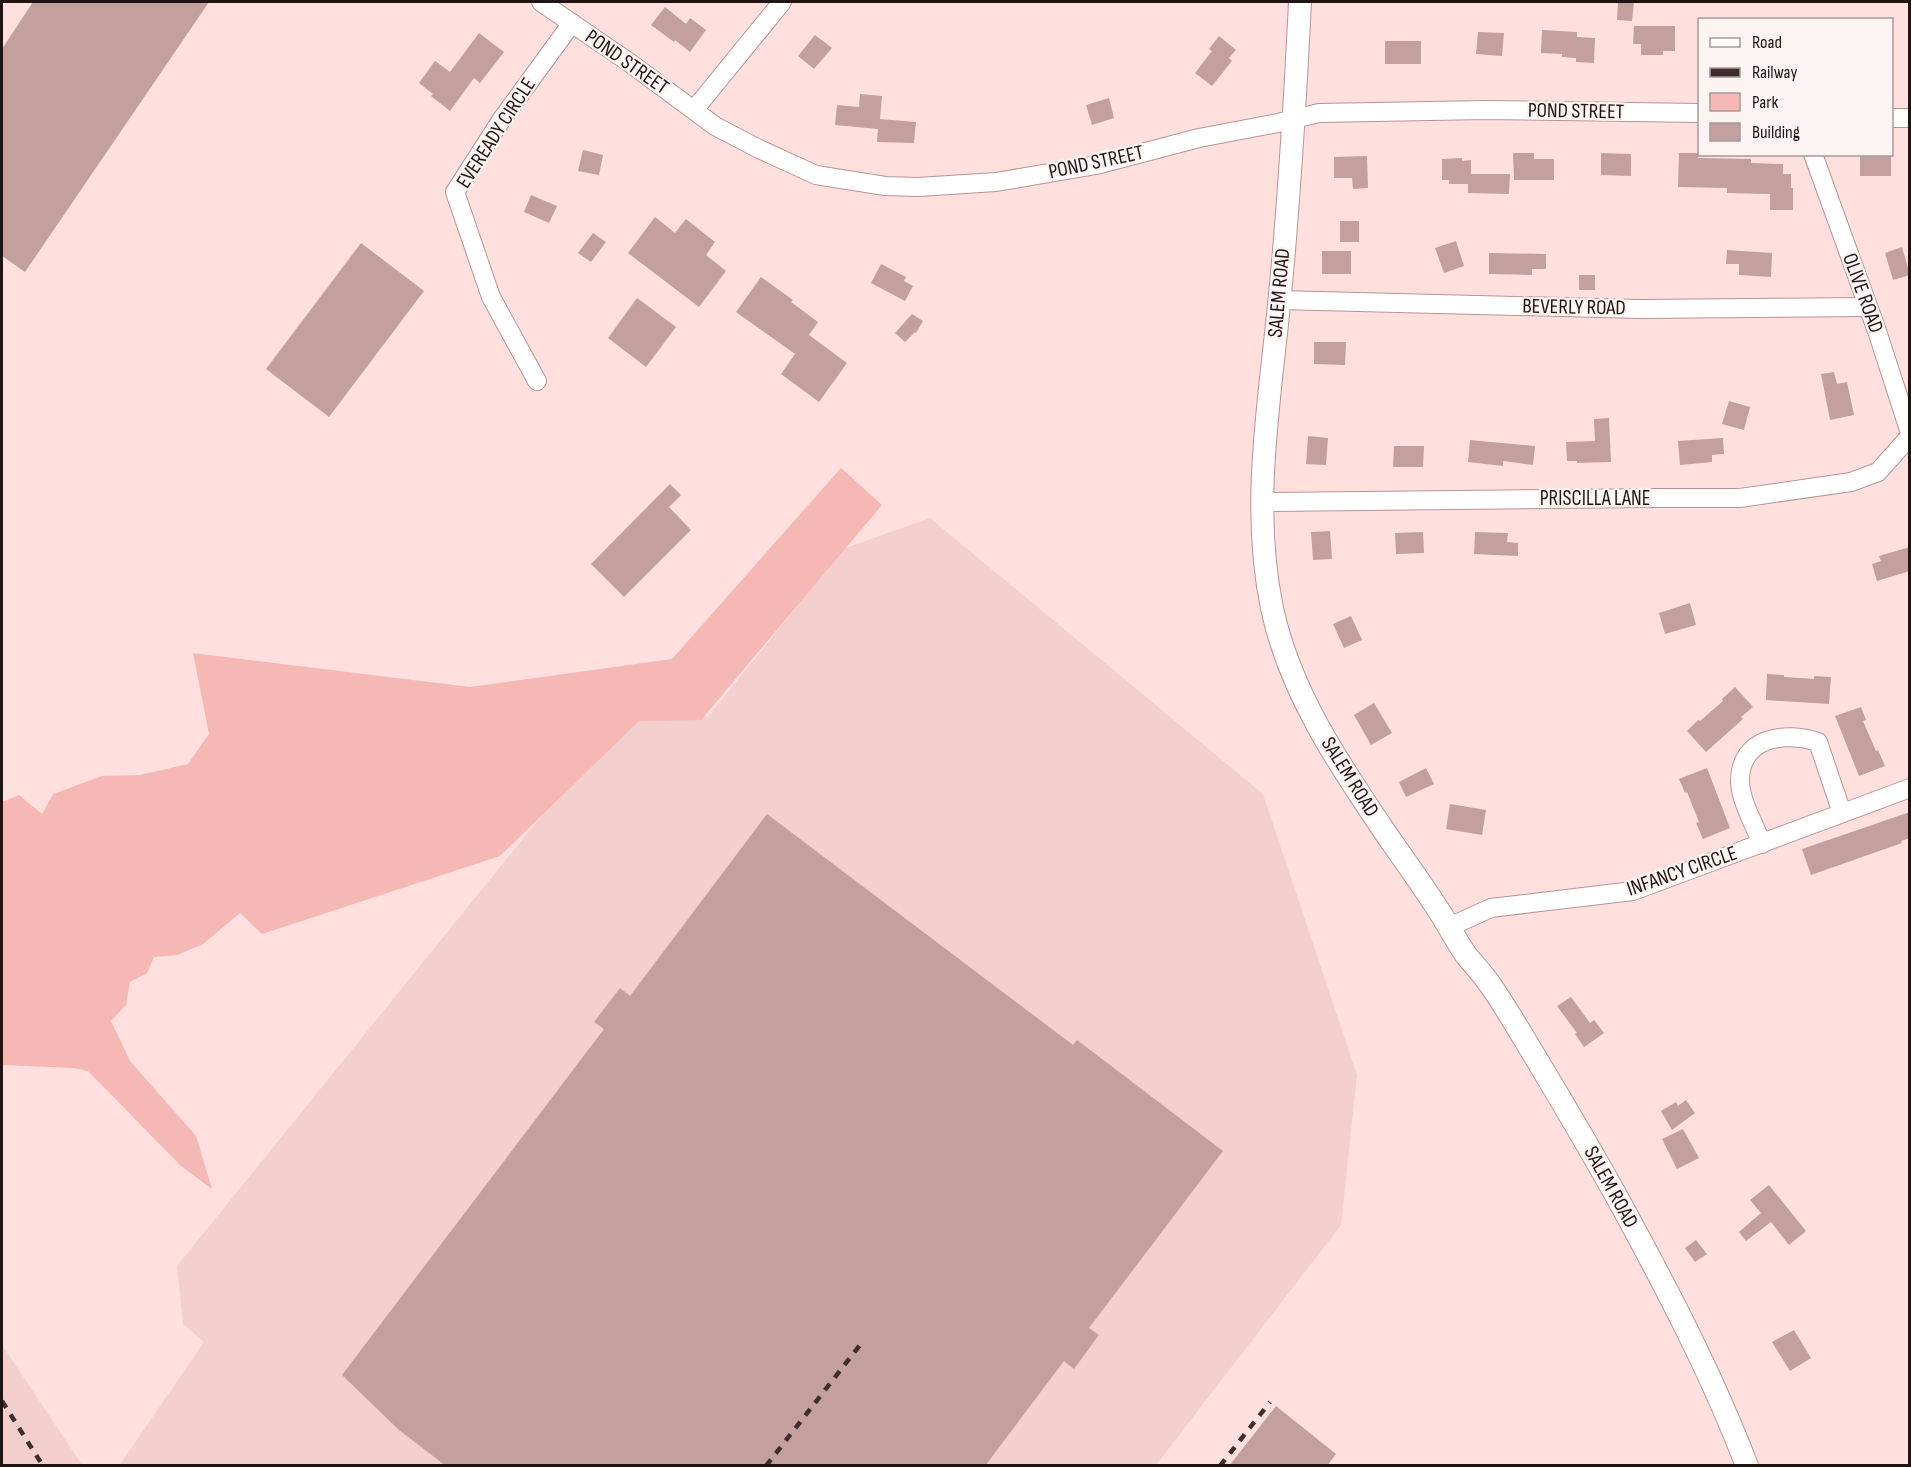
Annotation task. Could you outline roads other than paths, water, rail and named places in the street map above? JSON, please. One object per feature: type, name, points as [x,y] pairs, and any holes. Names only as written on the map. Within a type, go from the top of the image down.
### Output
[{"type":"main road","name":"SALEM ROAD","points":[[1300,2],[1280,300],[1265,439],[1262,502],[1266,578],[1291,674],[1310,712],[1353,785],[1466,954],[1491,985],[1575,1121],[1647,1253],[1698,1355],[1747,1466]]},
{"type":"street","name":"POND STREET","points":[[541,2],[716,126],[757,148],[816,175],[885,186],[918,187],[996,182],[1095,165],[1199,138],[1319,113],[1486,110],[1698,113]]},
{"type":"street","points":[[694,110],[782,2]]},
{"type":"street","name":"EVEREADY CIRCLE","points":[[537,381],[491,297],[455,192],[502,119],[572,23]]},
{"type":"street","points":[[1893,118],[1910,118]]},
{"type":"street","name":"OLIVE ROAD","points":[[1814,156],[1868,307],[1910,435]]},
{"type":"street","name":"BEVERLY ROAD","points":[[1280,300],[1640,309],[1868,307]]},
{"type":"street","name":"PRISCILLA LANE","points":[[1262,502],[1740,498],[1851,482],[1878,472],[1910,435]]},
{"type":"street","points":[[1762,844],[1743,797],[1740,783],[1741,768],[1747,755],[1757,745],[1770,739],[1802,737],[1818,742],[1842,813]]},
{"type":"street","name":"INFANCY CIRCLE","points":[[1449,927],[1491,908],[1633,891],[1910,788]]},
{"type":"railway","points":[[766,1466],[860,1345]]},
{"type":"railway","points":[[2,1401],[43,1466]]},
{"type":"railway","points":[[1220,1466],[1270,1402]]}]
